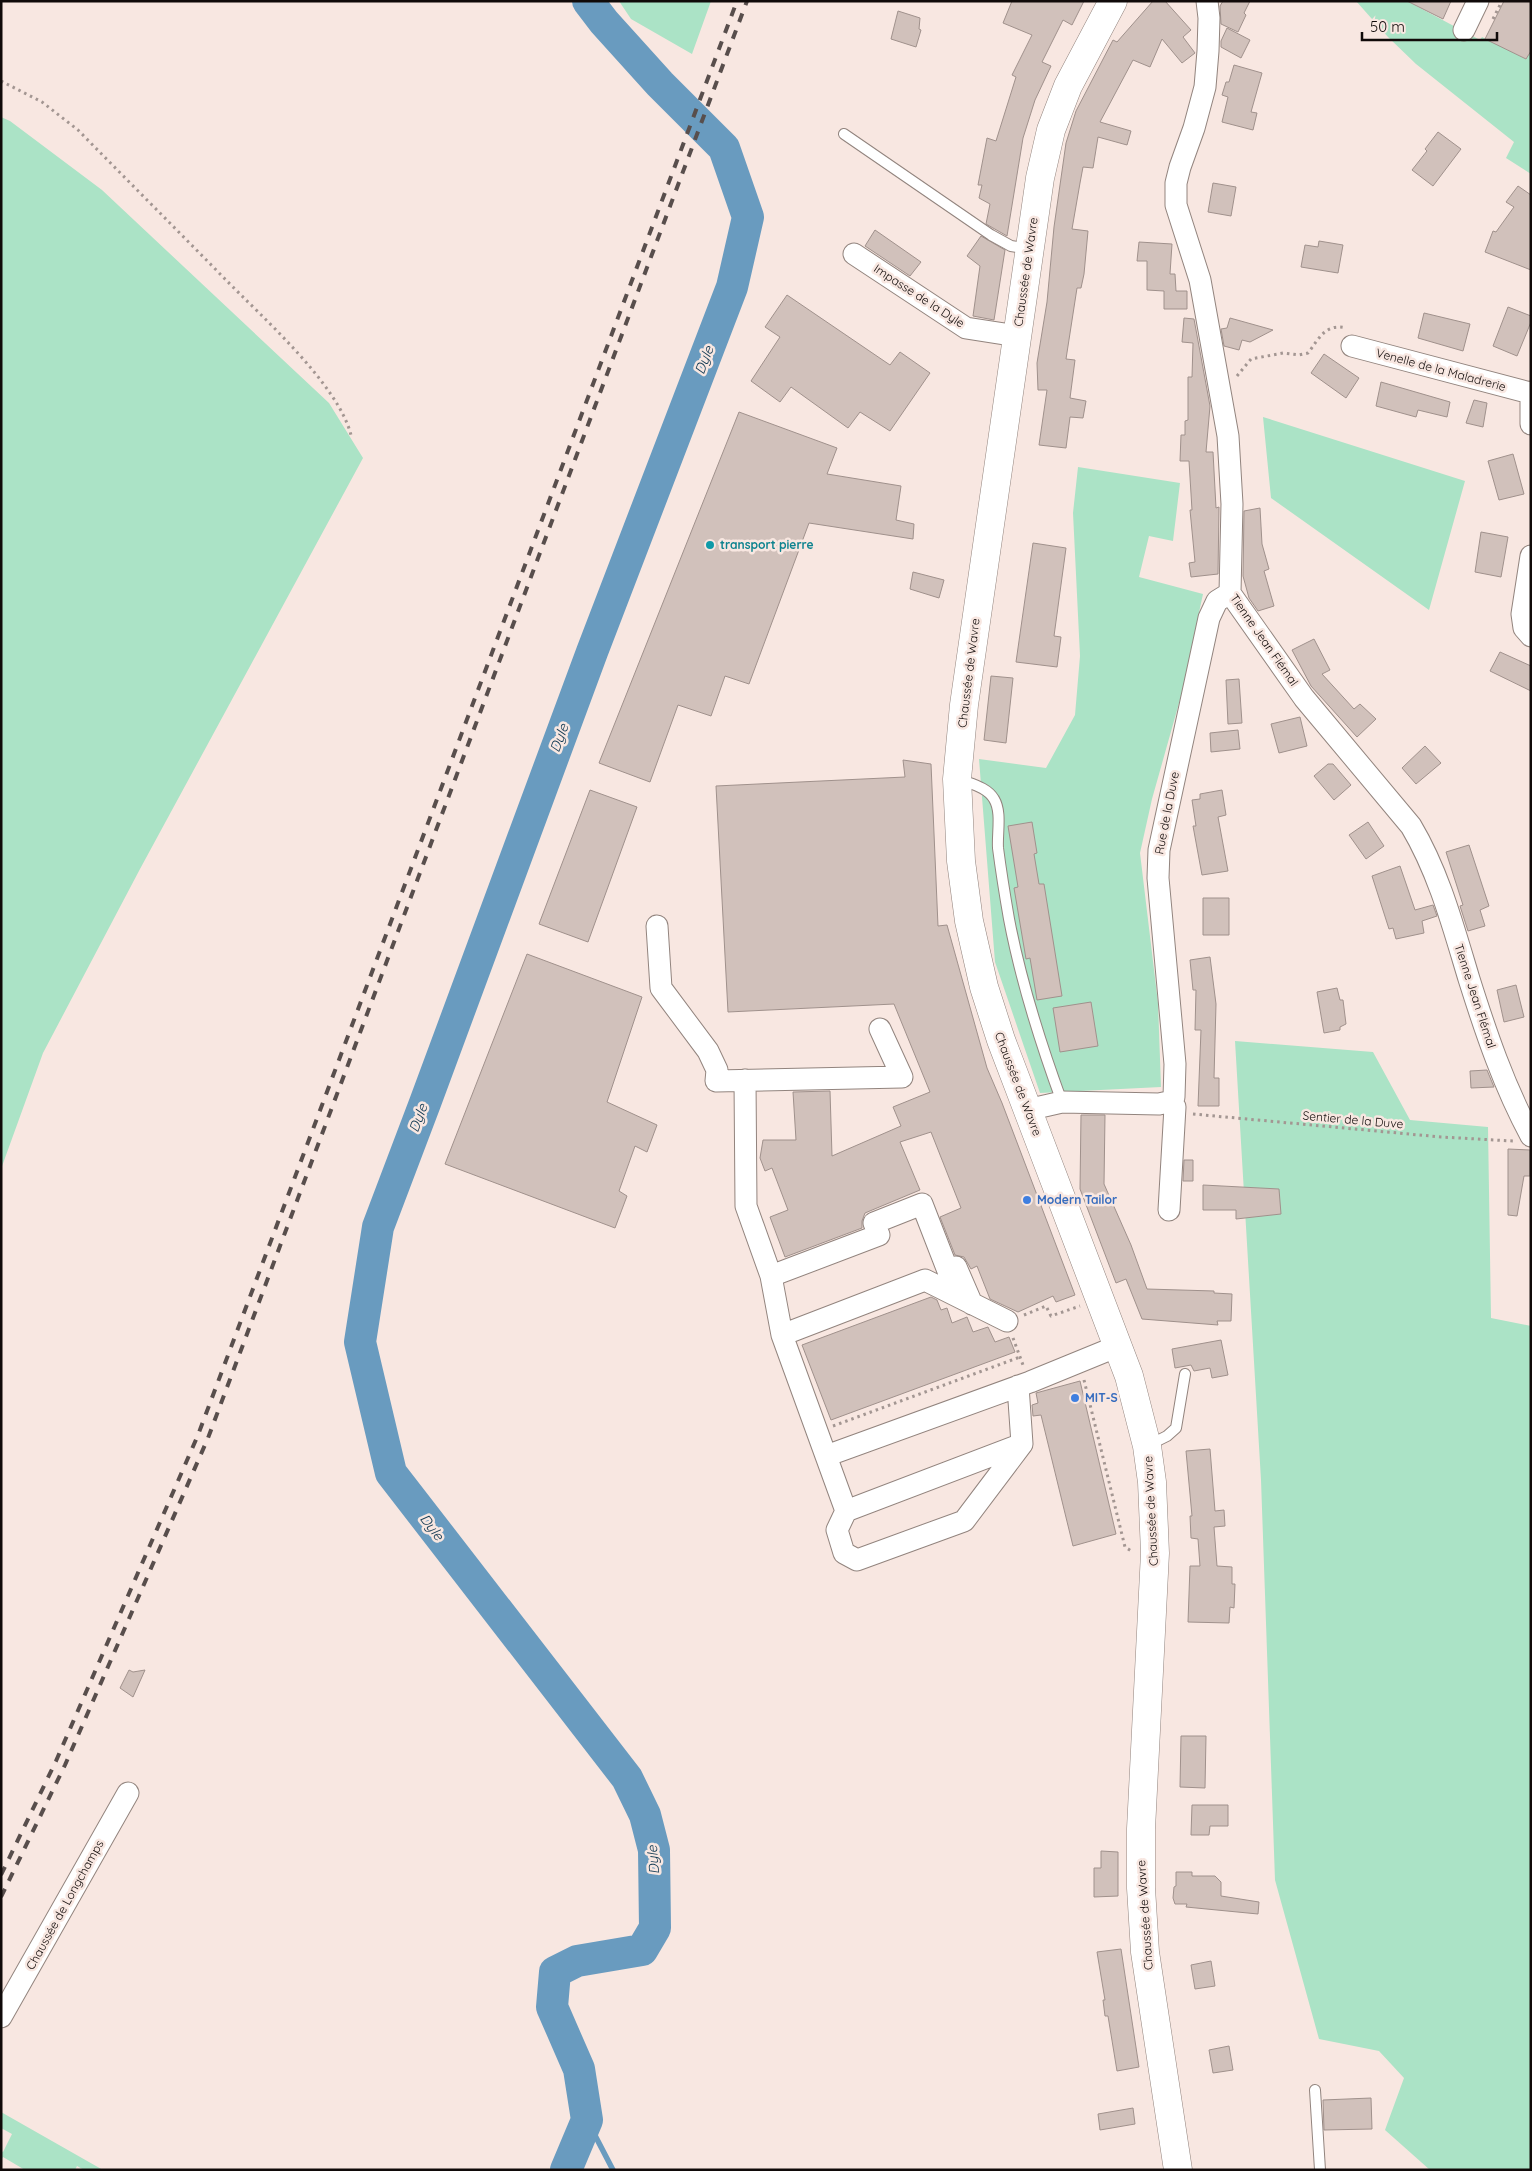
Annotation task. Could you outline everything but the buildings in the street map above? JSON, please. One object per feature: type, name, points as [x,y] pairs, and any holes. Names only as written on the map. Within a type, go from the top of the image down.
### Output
[{"type":"main road","name":"Chaussée de Wavre","points":[[1113,1],[1068,86],[1050,130],[1029,249],[964,704],[957,779],[961,860],[969,921],[984,987],[1027,1110],[1130,1376],[1147,1446],[1152,1482],[1154,1566],[1141,1829],[1141,1888],[1145,1952],[1178,2170]]},
{"type":"street","name":"Tienne Jean Flémal","points":[[1206,1],[1209,18],[1205,87],[1176,183],[1176,205],[1182,229],[1200,280],[1228,436],[1232,504],[1230,593],[1304,698],[1411,826],[1423,847],[1444,896],[1497,1065],[1526,1138]]},
{"type":"street","points":[[1464,30],[1478,1]]},
{"type":"street","name":"Impasse de la Dyle","points":[[854,254],[966,328],[1017,336]]},
{"type":"street","name":"Venelle de la Maladrerie","points":[[1352,346],[1531,393]]},
{"type":"street","points":[[1531,393],[1531,424]]},
{"type":"street","points":[[1531,556],[1522,614],[1524,628],[1531,636]]},
{"type":"street","name":"Rue de la Duve","points":[[1169,1210],[1175,1064],[1158,878],[1158,850],[1209,618],[1217,600],[1230,593]]},
{"type":"street","points":[[657,926],[662,988],[708,1051],[717,1070],[716,1081],[902,1077],[880,1029]]},
{"type":"street","points":[[745,1080],[746,1206],[771,1276],[782,1335],[846,1511]]},
{"type":"street","points":[[1027,1110],[1062,1102],[1172,1104]]},
{"type":"street","points":[[771,1276],[879,1235],[874,1223],[922,1204],[948,1271],[956,1267],[972,1304]]},
{"type":"street","points":[[782,1335],[925,1280],[1007,1321]]},
{"type":"street","points":[[826,1456],[1024,1384],[1118,1346]]},
{"type":"street","points":[[1022,1444],[846,1511],[836,1530],[844,1553],[857,1560],[964,1521],[1022,1444],[1024,1384]]},
{"type":"street","name":"Chaussée de Longchamps","points":[[1,2017],[128,1793]]},
{"type":"lane","points":[[844,134],[992,235],[1011,246],[1029,249]]},
{"type":"lane","points":[[957,779],[980,786],[989,792],[997,806],[998,848],[1018,965],[1031,1014],[1062,1102]]},
{"type":"lane","points":[[1147,1446],[1167,1436],[1176,1428],[1185,1374]]},
{"type":"lane","points":[[1315,2090],[1320,2170]]},
{"type":"path","points":[[1,81],[42,102],[78,130],[283,339],[339,406],[351,435]]},
{"type":"path","points":[[1221,394],[1230,387],[1242,367],[1251,359],[1283,354],[1299,355],[1308,353],[1322,333],[1334,327],[1352,329],[1352,346]]},
{"type":"path","name":"Sentier de la Duve","points":[[1172,1104],[1187,1114],[1197,1115],[1441,1137],[1526,1138]]},
{"type":"path","points":[[1024,1384],[1020,1357],[1007,1321],[1046,1306],[1051,1316],[1101,1298]]},
{"type":"path","points":[[817,1432],[1020,1357]]},
{"type":"path","points":[[1080,1362],[1125,1547],[1154,1566]]},
{"type":"green space","points":[[619,1],[711,1],[692,54],[631,19]]},
{"type":"green space","points":[[1356,1],[1407,1],[1480,40],[1482,37],[1526,59],[1531,51],[1531,174],[1506,158],[1514,142],[1416,64],[1388,37]]},
{"type":"green space","points":[[1,117],[10,121],[102,190],[329,403],[363,458],[140,869],[43,1053],[1,1169]]},
{"type":"green space","points":[[1263,417],[1465,481],[1429,610],[1271,498]]},
{"type":"green space","points":[[1078,467],[1180,483],[1173,541],[1149,536],[1139,577],[1203,594],[1181,696],[1152,799],[1140,853],[1158,1003],[1161,1087],[1040,1093],[995,962],[979,759],[1046,768],[1075,715],[1080,656],[1073,513]]},
{"type":"green space","points":[[1235,1041],[1373,1052],[1410,1120],[1488,1127],[1491,1318],[1531,1326],[1531,2170],[1430,2170],[1385,2130],[1404,2078],[1379,2051],[1319,2039],[1275,1880],[1261,1480]]},
{"type":"green space","points":[[1,2112],[103,2170],[84,2170],[77,2166],[75,2170],[25,2170],[3,2157],[1,2160],[1,2151],[3,2152],[12,2134],[1,2128]]},
{"type":"waterway","name":"Dyle","points":[[566,2170],[587,2120],[579,2069],[552,2007],[555,1972],[577,1961],[642,1950],[655,1928],[654,1850],[645,1815],[627,1778],[391,1473],[360,1342],[378,1227],[592,652],[732,287],[748,217],[724,148],[660,84],[604,22],[588,1]]},
{"type":"waterway","points":[[587,2120],[613,2170]]},
{"type":"railway","points":[[1,1875],[56,1761],[198,1435],[737,1]]},
{"type":"railway","points":[[1,1897],[65,1765],[208,1438],[747,1]]},
{"type":"place","name":"transport pierre","points":[[710,545]]},
{"type":"place","name":"Modern Tailor","points":[[1027,1200]]},
{"type":"place","name":"MIT-S","points":[[1075,1398]]}]
